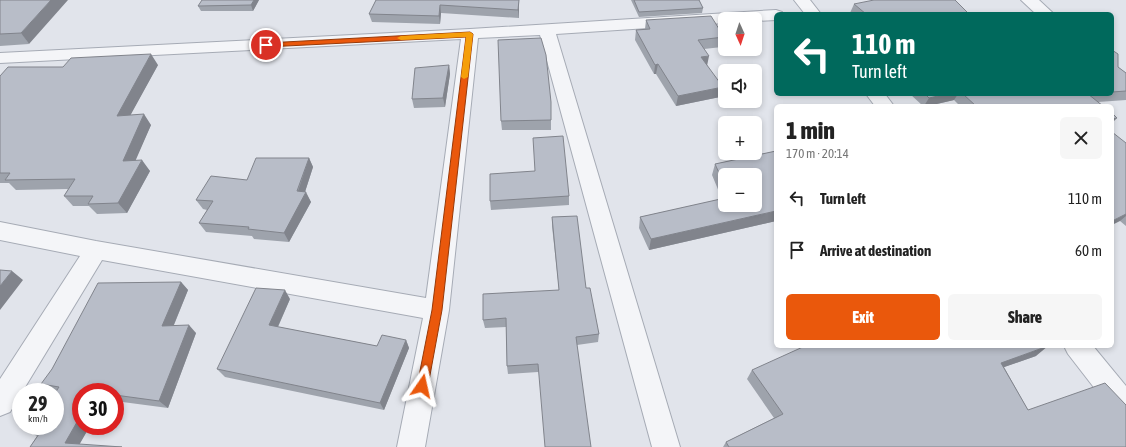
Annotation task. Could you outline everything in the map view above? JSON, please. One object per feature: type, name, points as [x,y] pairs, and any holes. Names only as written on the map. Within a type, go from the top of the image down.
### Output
[{"type":"street","points":[[802,0],[807,12]]},
{"type":"street","points":[[1029,0],[1044,12]]},
{"type":"street","points":[[0,58],[547,30],[774,15]]},
{"type":"street","points":[[547,30],[666,447]]},
{"type":"street","points":[[411,447],[437,310],[470,34]]},
{"type":"street","points":[[877,96],[883,104]]},
{"type":"street","points":[[0,231],[96,250],[437,310]]},
{"type":"street","points":[[0,403],[96,250]]},
{"type":"street","points":[[1079,348],[1126,407]]},
{"type":"building","points":[[0,0],[51,0],[21,33],[0,34]]},
{"type":"building","points":[[202,0],[254,0],[251,5],[198,6]]},
{"type":"building","points":[[376,0],[519,0],[518,10],[440,5],[439,16],[369,14]]},
{"type":"building","points":[[634,0],[699,0],[703,8],[639,12]]},
{"type":"building","points":[[874,0],[955,0],[967,12],[864,12],[854,4]]},
{"type":"building","points":[[711,16],[718,27],[718,38],[698,40],[709,56],[701,57],[718,80],[718,88],[678,96],[658,64],[655,65],[636,30],[650,29],[646,20]]},
{"type":"building","points":[[541,38],[546,55],[551,102],[551,120],[501,121],[498,40]]},
{"type":"building","points":[[1114,51],[1118,54],[1118,67],[1126,73],[1126,91],[1114,92]]},
{"type":"building","points":[[151,54],[117,116],[144,114],[123,161],[142,160],[118,203],[88,204],[93,196],[64,196],[75,179],[5,180],[10,173],[0,173],[0,76],[8,67],[63,67],[71,58]]},
{"type":"building","points":[[449,65],[443,98],[412,99],[415,68]]},
{"type":"building","points":[[927,96],[938,96],[929,98]]},
{"type":"building","points":[[965,96],[1090,96],[1100,104],[974,104]]},
{"type":"building","points":[[1114,134],[1126,143],[1126,214],[1114,220]]},
{"type":"building","points":[[563,136],[569,196],[490,201],[490,174],[535,171],[533,138]]},
{"type":"building","points":[[774,151],[774,211],[651,239],[640,217],[718,200],[718,212],[762,212],[762,168],[718,168],[718,171],[715,164],[734,160],[762,160],[762,154]]},
{"type":"building","points":[[256,158],[309,158],[297,191],[306,192],[284,233],[248,229],[249,227],[199,223],[213,201],[196,200],[211,176],[247,180]]},
{"type":"building","points":[[577,216],[586,288],[590,288],[599,334],[576,337],[591,447],[545,447],[538,364],[507,366],[506,318],[483,320],[483,294],[559,290],[552,217]]},
{"type":"building","points":[[0,270],[12,271],[0,286]]},
{"type":"building","points":[[181,282],[162,326],[189,325],[159,401],[124,396],[124,383],[72,383],[72,431],[65,443],[122,447],[30,447],[38,435],[64,435],[64,383],[42,383],[52,369],[98,283]]},
{"type":"building","points":[[256,288],[285,290],[269,325],[377,346],[382,335],[406,340],[380,403],[217,369]]},
{"type":"building","points":[[801,348],[1042,348],[1001,363],[1028,410],[1105,383],[1126,405],[1126,447],[729,447],[726,442],[783,414],[752,370]]},
{"type":"slow traffic","points":[[401,38],[470,34],[464,77]]},
{"type":"route","points":[[266,45],[470,34],[437,310],[422,386]]}]
